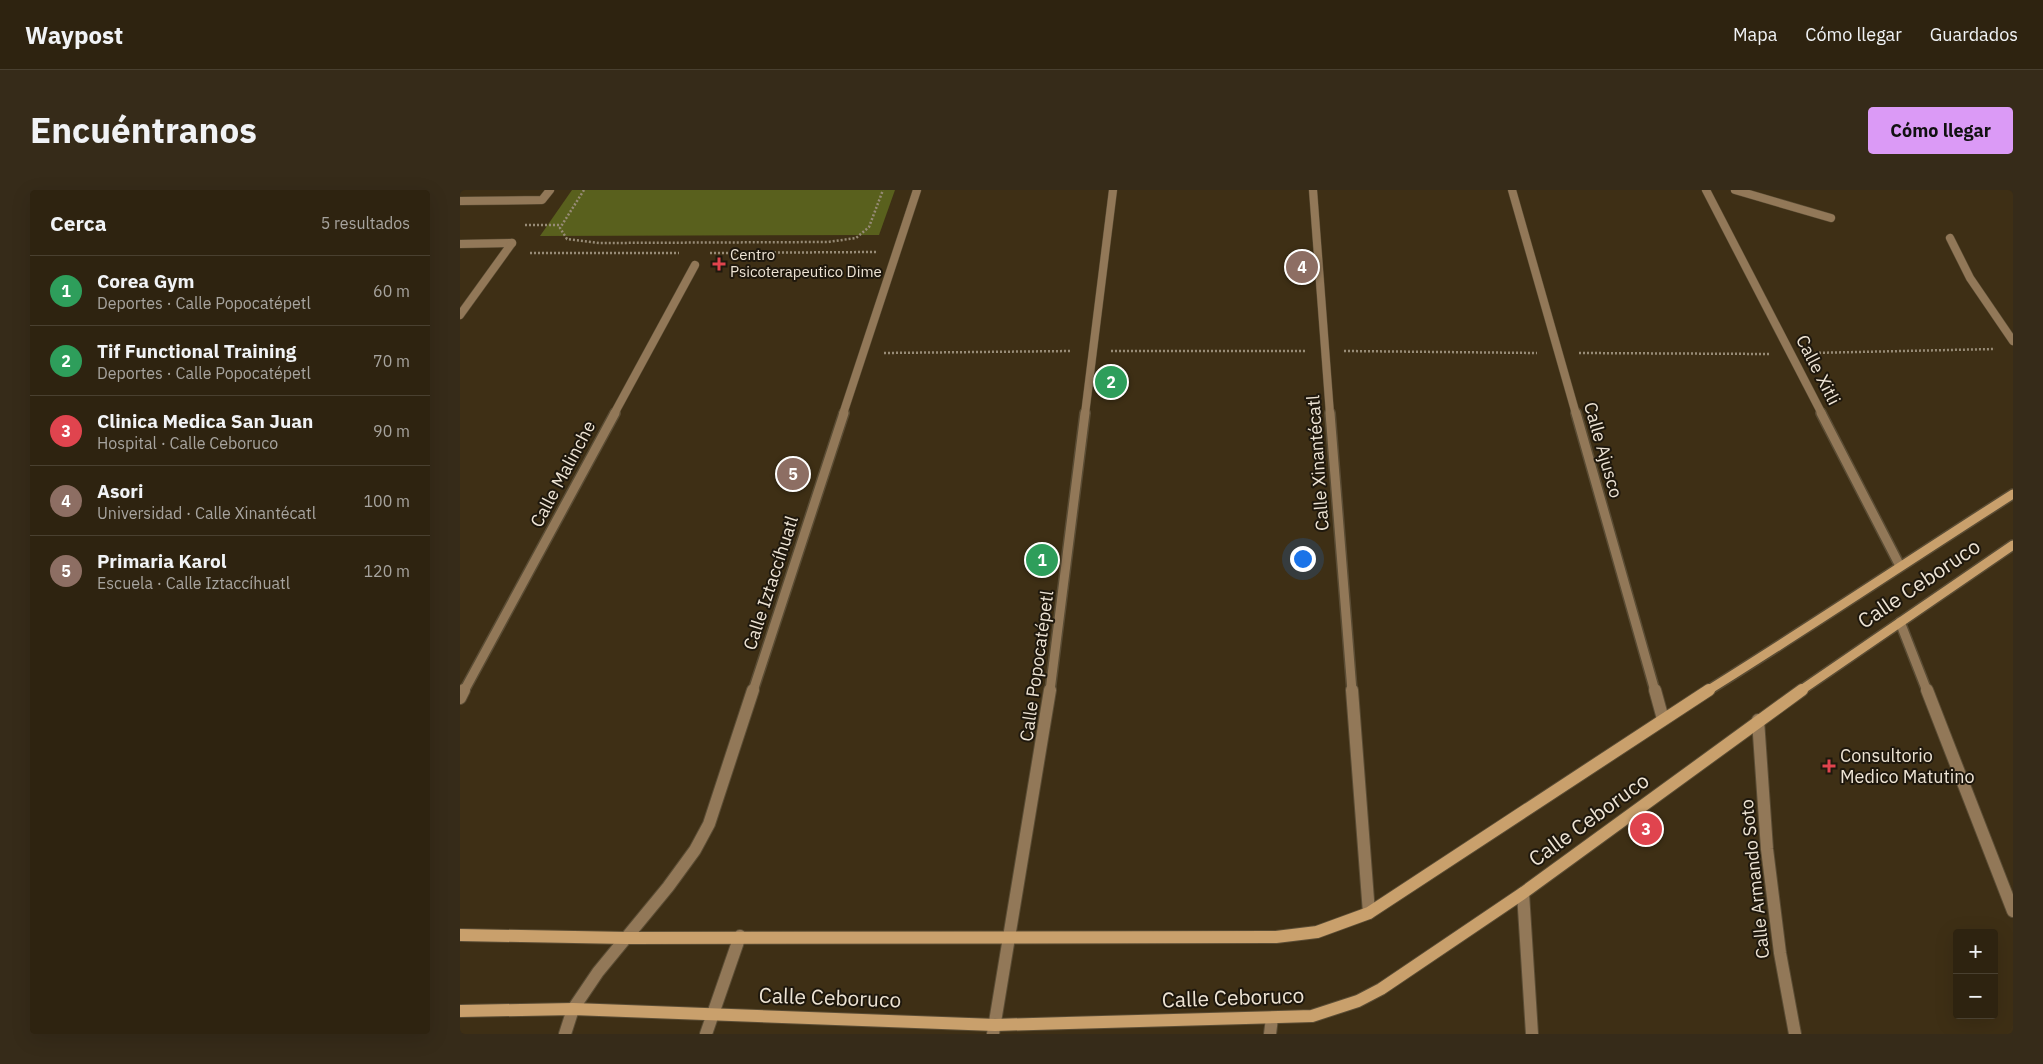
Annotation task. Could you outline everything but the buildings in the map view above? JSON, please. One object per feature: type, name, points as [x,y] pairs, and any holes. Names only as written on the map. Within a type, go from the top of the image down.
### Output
[{"type":"main road","name":"Calle Ceboruco","points":[[460,935],[627,938],[740,936],[1011,938],[1276,937],[1317,932],[1369,912],[1663,719],[1844,605],[1900,566],[2013,494]]},
{"type":"main road","name":"Calle Ceboruco","points":[[460,1011],[573,1009],[714,1013],[994,1029],[1312,1016],[1366,997],[1381,989],[1523,893],[1758,720],[2013,545]]},
{"type":"street","points":[[460,201],[542,200],[550,190]]},
{"type":"street","name":"Calle Iztaccíhuatl","points":[[565,1034],[573,1009],[598,972],[627,938],[695,850],[709,824],[917,190]]},
{"type":"street","name":"Calle Popocatépetl","points":[[994,1029],[1046,726],[1113,190]]},
{"type":"street","name":"Calle Xinantécatl","points":[[1313,190],[1369,912]]},
{"type":"street","name":"Calle Ajusco","points":[[1512,190],[1663,719]]},
{"type":"street","name":"Calle Xitli","points":[[1706,190],[1900,566]]},
{"type":"street","points":[[1735,190],[1831,218]]},
{"type":"street","points":[[1950,238],[1958,258],[1976,288],[2013,340]]},
{"type":"street","points":[[460,244],[512,243],[460,315]]},
{"type":"street","name":"Calle Malinche","points":[[460,698],[695,265]]},
{"type":"street","points":[[1900,622],[2013,911]]},
{"type":"street","name":"Calle Armando Soto","points":[[1758,720],[1768,858],[1780,953],[1795,1034]]},
{"type":"street","points":[[1523,893],[1532,1034]]},
{"type":"street","points":[[706,1034],[740,936]]},
{"type":"street","points":[[1270,1034],[1272,1018]]},
{"type":"path","points":[[584,190],[560,228],[567,239],[599,243],[828,242],[856,238],[869,227],[883,190]]},
{"type":"path","points":[[525,225],[561,225]]},
{"type":"path","points":[[864,353],[1325,351],[1791,354],[2003,349]]},
{"type":"green space","points":[[572,190],[895,190],[879,235],[540,236]]},
{"type":"place","name":"Centro Psicoterapeutico Dime","points":[[719,264]]},
{"type":"place","name":"Asori","points":[[1302,267]]},
{"type":"place","name":"Tif Functional Training","points":[[1111,382]]},
{"type":"place","name":"Primaria Karol","points":[[793,474]]},
{"type":"place","name":"Corea Gym","points":[[1042,560]]},
{"type":"place","name":"Consultorio Medico Matutino","points":[[1829,766]]},
{"type":"place","name":"Clinica Medica San Juan","points":[[1646,829]]}]
